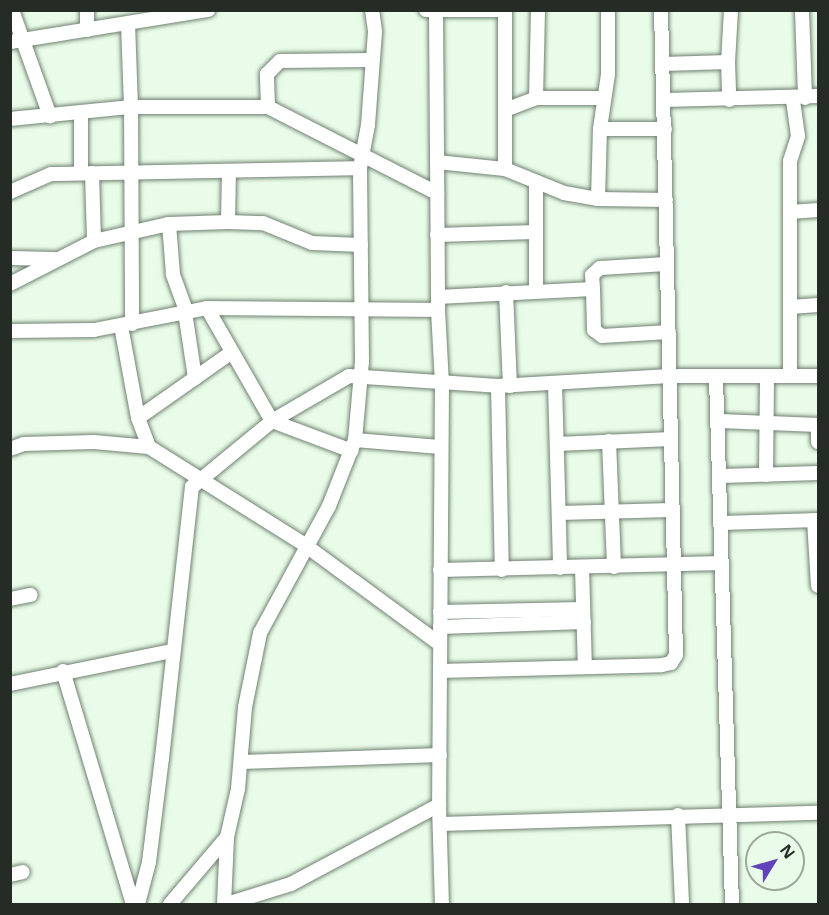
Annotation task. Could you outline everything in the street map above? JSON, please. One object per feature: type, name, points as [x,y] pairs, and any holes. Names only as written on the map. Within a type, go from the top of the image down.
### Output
[{"type":"street","points":[[12,10],[16,42],[51,116]]},
{"type":"street","points":[[87,10],[87,30]]},
{"type":"street","points":[[372,10],[372,60],[364,153],[360,168],[361,375],[353,446],[328,506],[305,545],[260,633],[245,707],[242,762],[227,837],[226,904],[291,884],[439,805]]},
{"type":"street","points":[[442,904],[439,805],[442,384],[438,303],[433,11],[504,10],[505,169]]},
{"type":"street","points":[[536,98],[538,10]]},
{"type":"street","points":[[598,199],[600,129],[608,74],[608,10]]},
{"type":"street","points":[[440,670],[662,665],[674,660],[661,10]]},
{"type":"street","points":[[729,100],[728,62],[731,10]]},
{"type":"street","points":[[790,375],[790,161],[806,97],[802,10]]},
{"type":"street","points":[[16,42],[202,11]]},
{"type":"street","points":[[128,24],[132,106],[126,325],[138,418],[149,447]]},
{"type":"street","points":[[268,108],[267,74],[280,61],[372,60]]},
{"type":"street","points":[[663,64],[728,62]]},
{"type":"street","points":[[664,100],[806,97]]},
{"type":"street","points":[[505,110],[536,98],[604,98]]},
{"type":"street","points":[[10,119],[132,106],[268,108],[364,153],[437,193]]},
{"type":"street","points":[[81,112],[94,241]]},
{"type":"street","points":[[600,129],[665,129]]},
{"type":"street","points":[[437,162],[505,169],[536,183],[598,199],[666,200]]},
{"type":"street","points":[[10,192],[39,177],[87,173],[360,168]]},
{"type":"street","points":[[228,222],[229,172]]},
{"type":"street","points":[[536,183],[536,290]]},
{"type":"street","points":[[790,212],[819,210]]},
{"type":"street","points":[[10,284],[94,241],[169,224],[263,223],[312,243],[360,245]]},
{"type":"street","points":[[169,224],[173,274],[185,312],[195,378]]},
{"type":"street","points":[[437,235],[535,232]]},
{"type":"street","points":[[10,258],[56,259]]},
{"type":"street","points":[[667,264],[600,268],[592,275],[594,330],[602,336],[669,332]]},
{"type":"street","points":[[10,331],[126,325],[207,308],[361,309],[438,303],[506,292],[593,289]]},
{"type":"street","points":[[502,570],[506,292]]},
{"type":"street","points":[[790,307],[819,305]]},
{"type":"street","points":[[207,308],[272,421],[353,446],[440,447]]},
{"type":"street","points":[[138,418],[232,352]]},
{"type":"street","points":[[138,904],[149,862],[192,487],[199,478],[272,421],[335,382],[361,375],[442,384],[504,386],[670,376],[716,378],[819,376]]},
{"type":"street","points":[[766,475],[767,377]]},
{"type":"street","points":[[716,378],[722,476],[722,563],[732,904]]},
{"type":"street","points":[[555,384],[560,568]]},
{"type":"street","points":[[720,421],[818,425],[819,442]]},
{"type":"street","points":[[557,444],[671,439]]},
{"type":"street","points":[[609,441],[614,567]]},
{"type":"street","points":[[10,449],[24,444],[94,442],[149,447],[305,545],[440,644]]},
{"type":"street","points":[[722,476],[819,473]]},
{"type":"street","points":[[559,513],[672,510]]},
{"type":"street","points":[[722,523],[816,520],[819,586]]},
{"type":"street","points":[[440,570],[722,563]]},
{"type":"street","points":[[582,568],[585,667]]},
{"type":"street","points":[[10,599],[30,596]]},
{"type":"street","points":[[440,612],[584,616]]},
{"type":"street","points":[[440,627],[584,616]]},
{"type":"street","points":[[10,684],[63,671],[172,651]]},
{"type":"street","points":[[63,671],[134,904]]},
{"type":"street","points":[[242,762],[440,755]]},
{"type":"street","points":[[441,824],[729,813],[819,813]]},
{"type":"street","points":[[678,815],[682,904]]},
{"type":"street","points":[[170,904],[227,837]]}]
